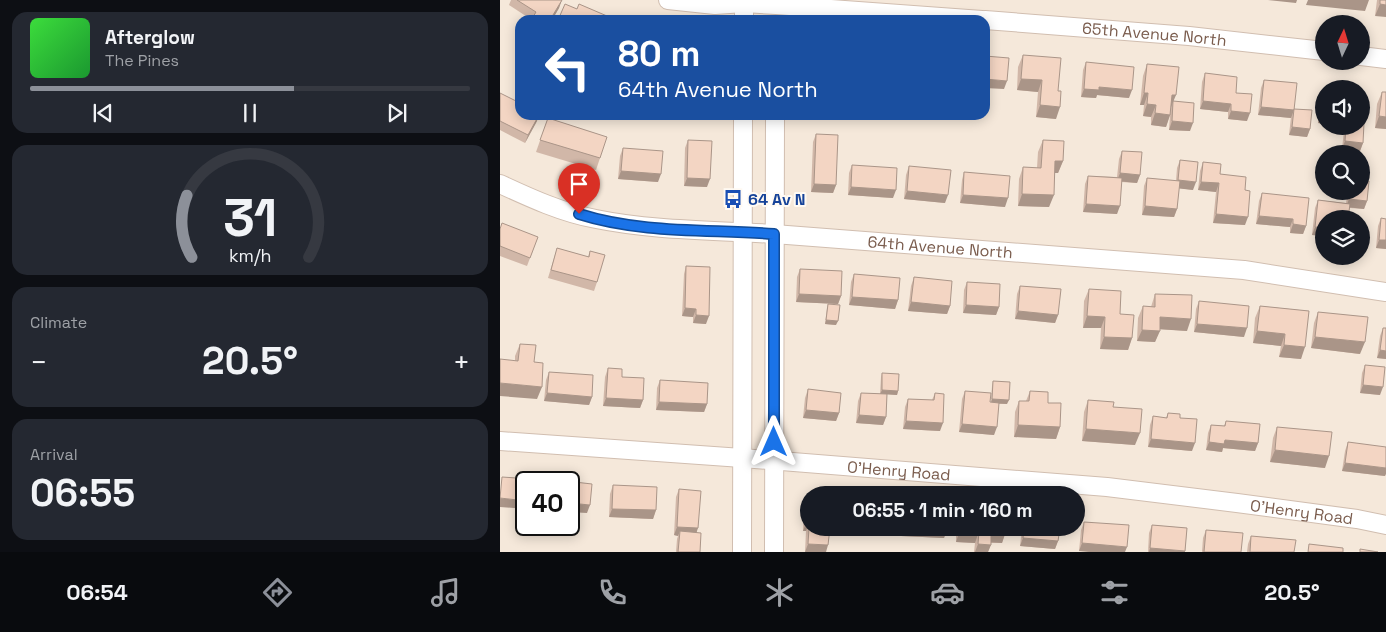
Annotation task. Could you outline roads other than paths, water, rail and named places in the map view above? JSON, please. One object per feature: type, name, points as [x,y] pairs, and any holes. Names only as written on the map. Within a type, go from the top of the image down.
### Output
[{"type":"street","name":"65th Avenue North","points":[[668,0],[744,8],[897,15]]},
{"type":"street","name":"65th Avenue North","points":[[990,20],[1180,35],[1315,50]]},
{"type":"street","points":[[1370,57],[1386,59]]},
{"type":"street","points":[[742,552],[743,120]]},
{"type":"street","points":[[774,552],[775,120]]},
{"type":"street","name":"64th Avenue North","points":[[500,184],[535,201],[594,219],[636,226],[774,234],[1244,270],[1386,292]]},
{"type":"street","name":"O'Henry Road","points":[[500,441],[1107,487],[1255,505],[1386,525]]},
{"type":"place","name":"64 Av N","points":[[733,199]]}]
